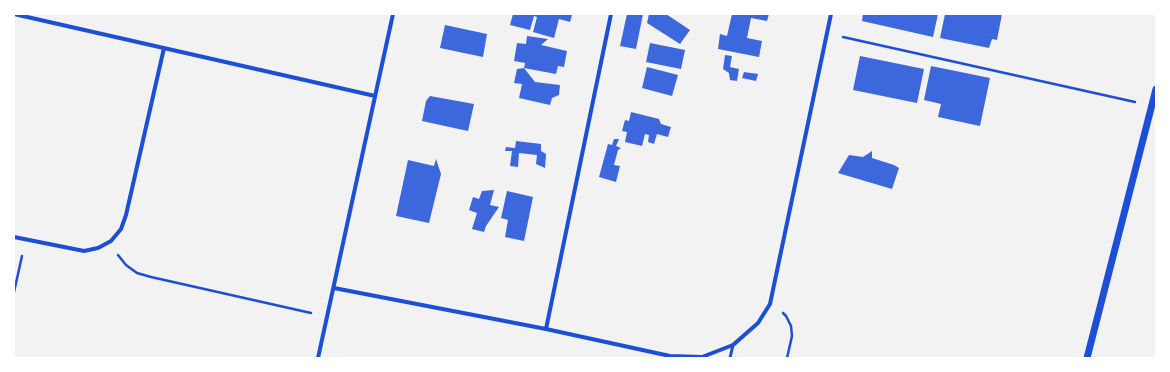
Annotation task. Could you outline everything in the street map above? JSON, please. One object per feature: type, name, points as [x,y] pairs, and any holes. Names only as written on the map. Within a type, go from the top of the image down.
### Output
[{"type":"street","points":[[14,14],[375,96]]},
{"type":"street","points":[[318,358],[393,14]]},
{"type":"street","points":[[546,329],[610,14]]},
{"type":"street","points":[[334,288],[546,329],[670,356],[702,357],[733,345],[758,323],[770,304],[831,14]]},
{"type":"street","points":[[14,237],[84,251],[98,248],[111,240],[120,229],[126,215],[164,48]]},
{"type":"street","points":[[1087,358],[1156,89]]},
{"type":"lane","points":[[730,358],[733,345]]},
{"type":"path","points":[[827,34],[1152,105]]},
{"type":"path","points":[[14,292],[25,240]]},
{"type":"path","points":[[111,240],[116,254],[126,265],[137,273],[328,316]]},
{"type":"path","points":[[770,304],[779,308],[786,316],[791,326],[792,336],[787,358]]},
{"type":"building","points":[[513,14],[572,15],[570,22],[559,19],[554,38],[533,32],[537,17],[534,16],[530,30],[510,25]]},
{"type":"building","points":[[627,14],[643,14],[636,49],[620,46]]},
{"type":"building","points":[[649,14],[666,14],[690,30],[680,44],[647,23]]},
{"type":"building","points":[[732,14],[769,14],[767,21],[751,18],[747,38],[762,41],[759,57],[718,49],[720,34],[727,36]]},
{"type":"building","points":[[863,14],[938,14],[933,37],[862,21]]},
{"type":"building","points":[[945,14],[1002,14],[997,40],[992,39],[989,48],[940,38]]},
{"type":"building","points":[[445,25],[487,34],[483,57],[440,48]]},
{"type":"building","points":[[527,36],[548,39],[541,45],[567,51],[564,67],[558,66],[556,74],[524,68],[525,63],[514,61],[517,43],[526,44]]},
{"type":"building","points":[[650,43],[685,50],[681,69],[646,62]]},
{"type":"building","points":[[725,55],[732,56],[730,67],[739,69],[737,81],[730,80],[729,73],[723,69]]},
{"type":"building","points":[[860,56],[924,69],[917,103],[853,90]]},
{"type":"building","points":[[931,66],[990,78],[980,126],[938,117],[941,104],[924,100]]},
{"type":"building","points":[[647,67],[678,75],[672,96],[642,88]]},
{"type":"building","points":[[524,68],[535,82],[560,85],[559,95],[552,98],[550,105],[519,98],[522,84],[514,83],[517,69]]},
{"type":"building","points":[[744,72],[758,74],[756,81],[742,78]]},
{"type":"building","points":[[430,96],[474,104],[468,131],[422,121],[426,101]]},
{"type":"building","points":[[631,112],[659,119],[661,124],[671,127],[668,137],[657,134],[654,144],[648,142],[649,135],[645,134],[642,146],[625,142],[627,132],[622,131],[625,120],[629,121]]},
{"type":"building","points":[[614,139],[619,139],[616,146],[621,148],[618,150],[614,165],[620,166],[616,182],[599,177],[608,144],[612,145]]},
{"type":"building","points":[[516,141],[541,144],[541,151],[546,154],[545,168],[536,164],[537,155],[519,153],[518,167],[510,166],[512,151],[505,151],[506,147],[515,148]]},
{"type":"building","points":[[872,151],[872,158],[899,168],[892,189],[838,173],[849,155],[863,157]]},
{"type":"building","points":[[436,159],[441,174],[429,223],[396,216],[408,160],[434,166]]},
{"type":"building","points":[[494,190],[490,205],[499,207],[486,226],[484,232],[472,229],[477,213],[469,210],[473,197],[479,199],[482,191]]},
{"type":"building","points":[[507,191],[533,197],[524,241],[505,237],[508,220],[501,218]]}]
